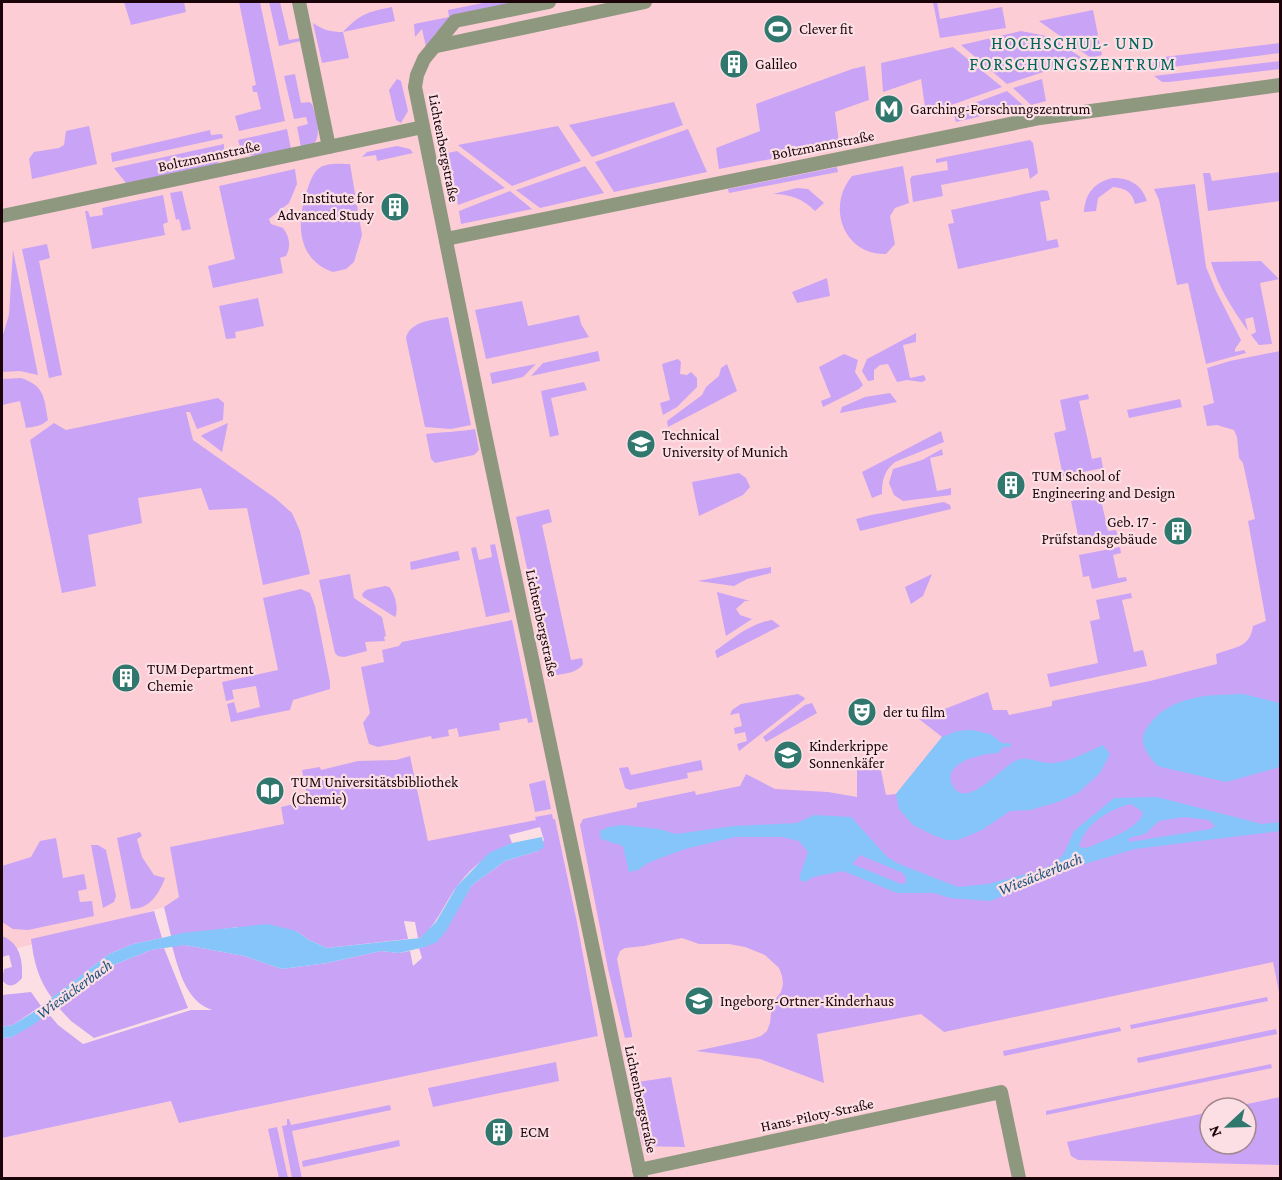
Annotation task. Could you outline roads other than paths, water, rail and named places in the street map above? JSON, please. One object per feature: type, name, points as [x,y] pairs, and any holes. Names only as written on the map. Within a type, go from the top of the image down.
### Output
[{"type":"street","points":[[299,2],[328,147]]},
{"type":"street","points":[[437,46],[455,21],[549,2]]},
{"type":"street","points":[[437,46],[645,2]]},
{"type":"street","name":"Lichtenbergstraße","points":[[437,46],[424,60],[417,75],[415,87],[640,1174]]},
{"type":"street","name":"Boltzmannstraße","points":[[446,239],[1040,118],[1281,86]]},
{"type":"street","name":"Boltzmannstraße","points":[[2,216],[423,127]]},
{"type":"street","name":"Hans-Piloty-Straße","points":[[640,1174],[1001,1092],[1019,1179]]},
{"type":"water","points":[[1243,694],[1280,703],[1280,767],[1226,782],[1157,766],[1146,751],[1143,740],[1144,732],[1158,715],[1168,708],[1179,702],[1204,696]]},
{"type":"water","points":[[972,730],[990,734],[1005,745],[998,753],[973,757],[956,766],[950,779],[954,788],[960,793],[976,790],[1019,759],[1057,763],[1103,745],[1110,754],[1100,773],[1078,793],[1058,802],[1030,810],[1010,811],[982,830],[958,840],[947,840],[913,825],[899,809],[896,794],[942,737],[957,731]]},
{"type":"water","name":"Wiesäckerbach","points":[[1157,797],[1262,824],[1280,822],[1280,831],[1135,849],[1081,865],[990,901],[950,898],[934,893],[897,893],[843,871],[813,877],[805,882],[800,880],[800,875],[808,852],[799,841],[782,837],[735,837],[685,849],[629,872],[623,846],[601,839],[600,831],[622,825],[659,829],[676,834],[734,826],[797,823],[814,815],[851,817],[887,857],[958,887],[988,884],[1052,865],[1064,854],[1074,831],[1114,798]],"holes":[[[1131,804],[1143,812],[1136,824],[1120,834],[1087,848],[1079,847],[1086,831],[1099,819]],[[1184,817],[1209,820],[1215,826],[1211,829],[1129,842],[1129,838],[1145,834],[1159,821]],[[860,855],[903,873],[906,883],[901,884],[852,864]]]},
{"type":"water","name":"Wiesäckerbach","points":[[542,837],[544,847],[505,861],[472,885],[446,931],[437,942],[425,947],[399,953],[381,951],[327,963],[282,969],[244,956],[185,945],[151,950],[101,970],[33,1025],[12,1037],[2,1038],[2,1027],[13,1025],[32,1013],[109,954],[133,944],[182,933],[268,924],[296,931],[327,948],[420,938],[436,922],[457,886],[489,853],[512,843]]},
{"type":"place","name":"Clever fit","points":[[778,29]]},
{"type":"place","name":"Galileo","points":[[734,64]]},
{"type":"place","name":"Garching-Forschungszentrum","points":[[889,109]]},
{"type":"place","name":"Institute for Advanced Study","points":[[395,207]]},
{"type":"place","name":"Technical University of Munich","points":[[641,444]]},
{"type":"place","name":"TUM School of Engineering and Design","points":[[1011,485]]},
{"type":"place","name":"Geb. 17 - Prüfstandsgebäude","points":[[1178,531]]},
{"type":"place","name":"TUM Department Chemie","points":[[126,678]]},
{"type":"place","name":"der tu film","points":[[862,712]]},
{"type":"place","name":"Kinderkrippe Sonnenkäfer","points":[[788,755]]},
{"type":"place","name":"TUM Universitätsbibliothek (Chemie)","points":[[270,791]]},
{"type":"place","name":"Ingeborg-Ortner-Kinderhaus","points":[[699,1001]]},
{"type":"place","name":"ECM","points":[[499,1132]]},
{"type":"district","name":"HOCHSCHUL- UND FORSCHUNGSZENTRUM","points":[[1073,53]]}]
